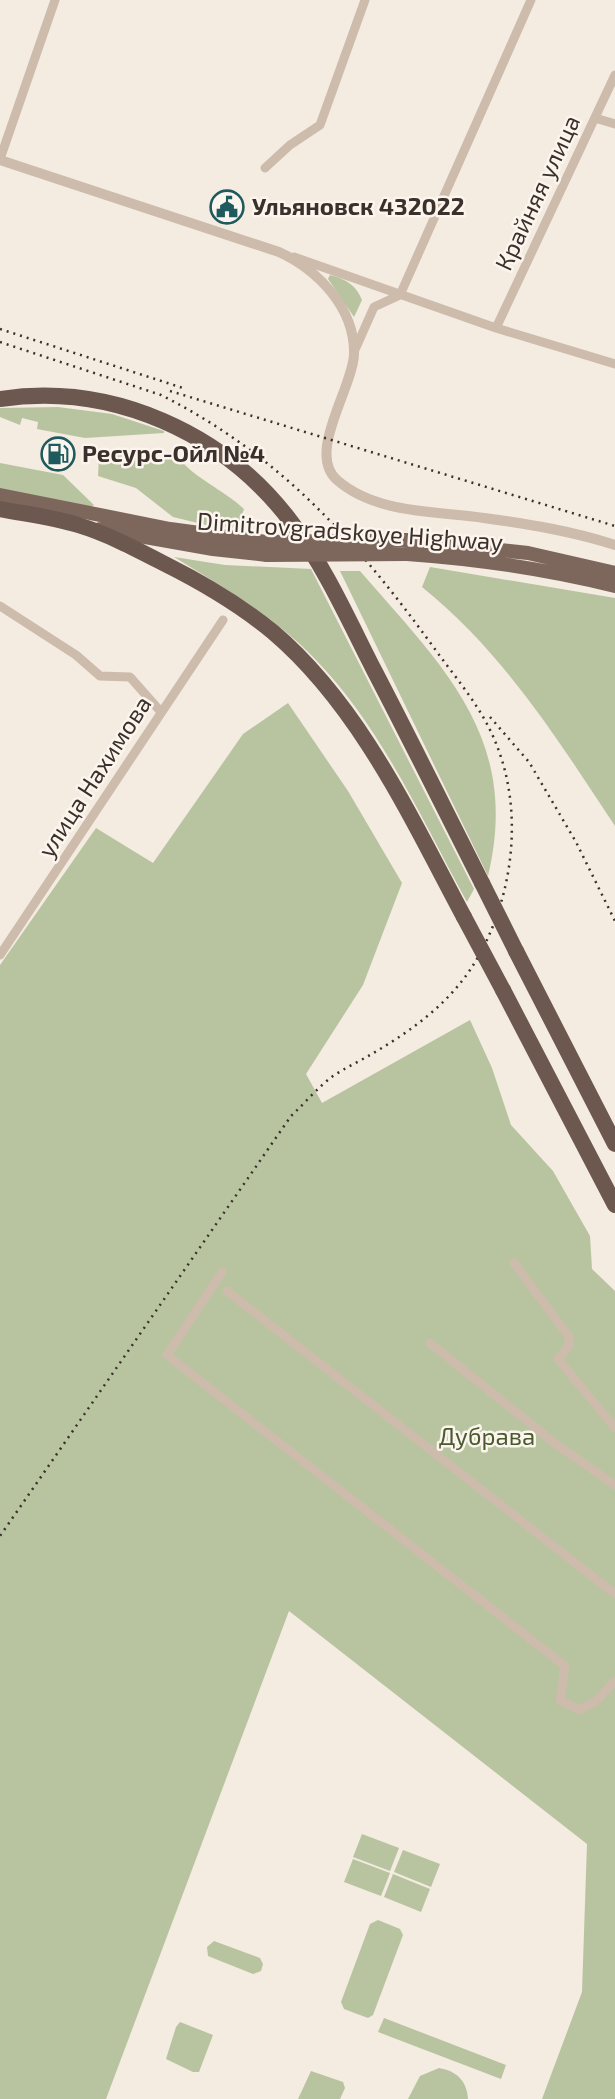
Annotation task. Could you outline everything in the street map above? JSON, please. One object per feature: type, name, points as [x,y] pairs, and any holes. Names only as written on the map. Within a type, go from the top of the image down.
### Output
[{"type":"highway","points":[[0,400],[75,399],[149,414],[203,440],[267,491],[294,524],[330,586],[615,1144]]},
{"type":"highway","name":"Dimitrovgradskoye Highway","points":[[0,509],[78,525]]},
{"type":"highway","points":[[78,525],[189,576],[245,611],[299,657],[362,738],[405,806],[615,1205]]},
{"type":"main road","name":"Dimitrovgradskoye Highway","points":[[0,495],[267,548]]},
{"type":"main road","name":"Dimitrovgradskoye Highway","points":[[78,525],[212,549],[480,545],[615,573]]},
{"type":"main road","name":"Dimitrovgradskoye Highway","points":[[407,547],[558,572],[615,586]]},
{"type":"street","points":[[55,0],[0,159],[279,251],[496,328],[615,364]]},
{"type":"street","points":[[264,168],[290,145],[320,125],[365,0]]},
{"type":"street","points":[[531,0],[400,295],[374,307],[354,353],[325,453],[330,473],[343,484],[370,499],[411,510],[551,527],[615,545]]},
{"type":"street","name":"Крайняя улица","points":[[496,328],[615,75]]},
{"type":"street","points":[[595,118],[615,124]]},
{"type":"street","points":[[279,251],[317,275],[335,298],[348,324],[354,353]]},
{"type":"street","points":[[0,606],[76,655],[100,676],[130,677],[161,712]]},
{"type":"street","name":"улица Нахимова","points":[[0,955],[223,620]]},
{"type":"street","points":[[514,1263],[569,1337],[569,1346],[558,1359],[615,1428]]},
{"type":"street","points":[[222,1272],[167,1355],[565,1666],[559,1700],[579,1710],[596,1701],[615,1681]]},
{"type":"street","points":[[227,1291],[615,1594]]},
{"type":"street","points":[[430,1343],[557,1445],[615,1485]]},
{"type":"green space","points":[[330,275],[350,283],[360,295],[362,300],[354,317],[328,279]]},
{"type":"green space","points":[[58,407],[112,414],[164,433],[85,438],[37,429],[38,422],[22,418],[20,425],[0,417],[0,408]]},
{"type":"green space","points":[[169,452],[177,454],[197,475],[244,509],[237,528],[214,527],[173,517],[136,488],[98,476],[99,458],[129,455],[159,460]]},
{"type":"green space","points":[[0,463],[63,475],[94,505],[90,508],[0,489]]},
{"type":"green space","points":[[174,557],[225,565],[311,569],[474,889],[467,902],[381,745],[339,686],[283,629]]},
{"type":"green space","points":[[430,567],[615,598],[615,826],[551,730],[504,669],[479,640],[422,587]]},
{"type":"green space","points":[[340,571],[360,571],[446,673],[467,708],[484,744],[494,784],[495,827],[488,876]]},
{"type":"green space","name":"Дубрава","points":[[288,703],[348,791],[402,883],[363,985],[306,1074],[322,1103],[470,1020],[492,1068],[511,1125],[553,1171],[590,1236],[592,1269],[615,1291],[615,2099],[542,2099],[582,1992],[587,1844],[289,1611],[106,2099],[0,2099],[0,965],[96,828],[153,863],[243,734]]},
{"type":"green space","points":[[362,1834],[399,1848],[390,1871],[353,1857]]},
{"type":"green space","points":[[403,1850],[440,1864],[431,1887],[394,1872]]},
{"type":"green space","points":[[353,1859],[390,1873],[381,1896],[344,1882]]},
{"type":"green space","points":[[393,1874],[430,1889],[421,1912],[384,1897]]},
{"type":"green space","points":[[378,1920],[400,1929],[403,1935],[373,2015],[368,2018],[344,2009],[341,2002],[370,1924]]},
{"type":"green space","points":[[214,1941],[260,1958],[263,1964],[261,1971],[253,1974],[208,1956],[207,1947]]},
{"type":"green space","points":[[384,2018],[506,2065],[501,2079],[378,2032]]},
{"type":"green space","points":[[180,2022],[213,2035],[199,2072],[193,2072],[166,2059]]},
{"type":"green space","points":[[439,2068],[460,2078],[466,2087],[468,2099],[408,2099],[420,2076]]},
{"type":"green space","points":[[311,2071],[343,2082],[345,2088],[340,2099],[298,2099]]},
{"type":"railway","points":[[0,329],[183,388]]},
{"type":"railway","points":[[0,342],[161,395],[244,446],[315,506],[347,539],[408,612],[478,709],[492,733],[506,773],[512,831],[510,861],[496,918],[470,970],[449,996],[425,1018],[384,1047],[333,1076],[291,1116],[0,1536]]},
{"type":"railway","points":[[170,391],[615,526]]},
{"type":"railway","points":[[490,717],[529,762],[576,842],[615,921]]},
{"type":"place","name":"Ульяновск 432022","points":[[227,207]]},
{"type":"place","name":"Ресурс-Ойл №4","points":[[58,454]]}]
